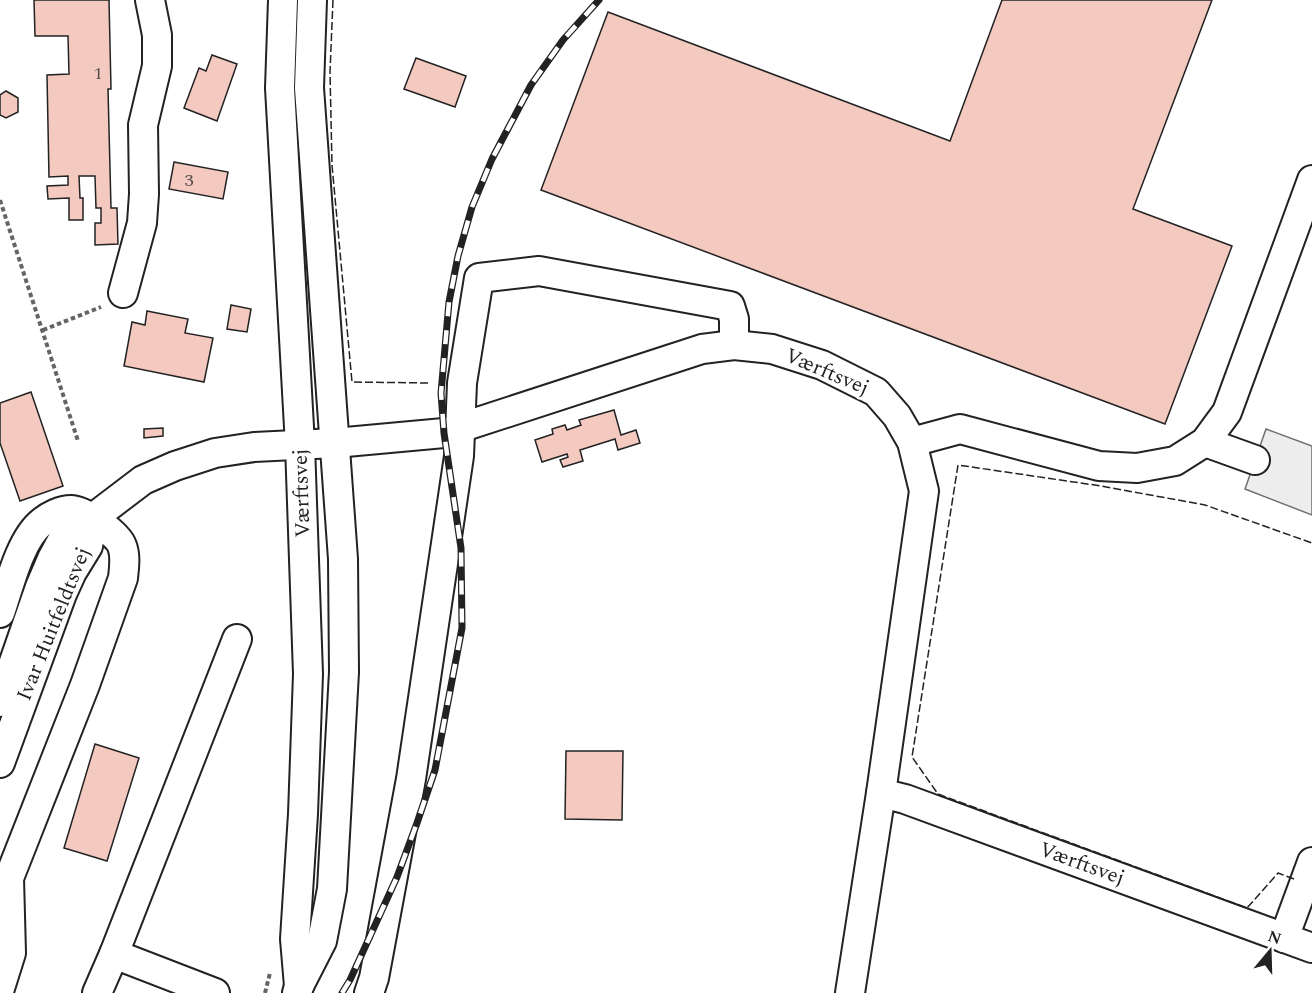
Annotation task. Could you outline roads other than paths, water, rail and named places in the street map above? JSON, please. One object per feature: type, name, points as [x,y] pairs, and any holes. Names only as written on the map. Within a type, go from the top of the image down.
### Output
[{"type":"street","points":[[123,292],[142,223],[143,124],[157,66],[157,35],[150,0]]},
{"type":"street","name":"Værftsvej","points":[[283,0],[280,88],[300,445],[308,674],[303,814],[295,939],[298,990]]},
{"type":"street","name":"Værftsvej","points":[[298,990],[322,941],[332,889],[344,672],[343,559],[309,88],[312,0]]},
{"type":"street","points":[[912,442],[960,429],[1099,466],[1137,468],[1175,461],[1204,442],[1227,412],[1312,180]]},
{"type":"street","points":[[369,993],[374,978],[411,778],[459,456],[462,383],[479,278],[539,271],[730,306],[734,319],[734,345]]},
{"type":"street","name":"Værftsvej","points":[[335,443],[444,433],[702,350],[734,345],[772,349],[822,365],[876,392],[897,416],[912,442],[924,491],[881,793],[849,993]]},
{"type":"street","points":[[1204,442],[1255,460]]},
{"type":"street","name":"Ivar Huitfeldtsvej","points":[[0,702],[33,606],[52,559],[65,535],[93,518],[143,480],[175,466],[215,453],[254,447],[335,443]]},
{"type":"street","points":[[0,613],[22,549],[32,532],[42,522],[57,513],[72,510],[93,518],[122,545],[123,578],[85,685],[9,878],[11,953],[0,988]]},
{"type":"street","name":"Ivar Huitfeldtsvej","points":[[0,763],[62,594],[88,546],[93,518]]},
{"type":"street","points":[[98,993],[237,639]]},
{"type":"street","name":"Værftsvej","points":[[881,793],[904,799],[1312,948]]},
{"type":"street","points":[[1284,938],[1312,862]]},
{"type":"street","points":[[114,954],[215,993]]},
{"type":"railway","points":[[342,993],[397,877],[435,770],[462,628],[461,548],[444,433],[441,393],[449,302],[458,256],[472,207],[492,159],[531,85],[563,40],[599,0]]}]
